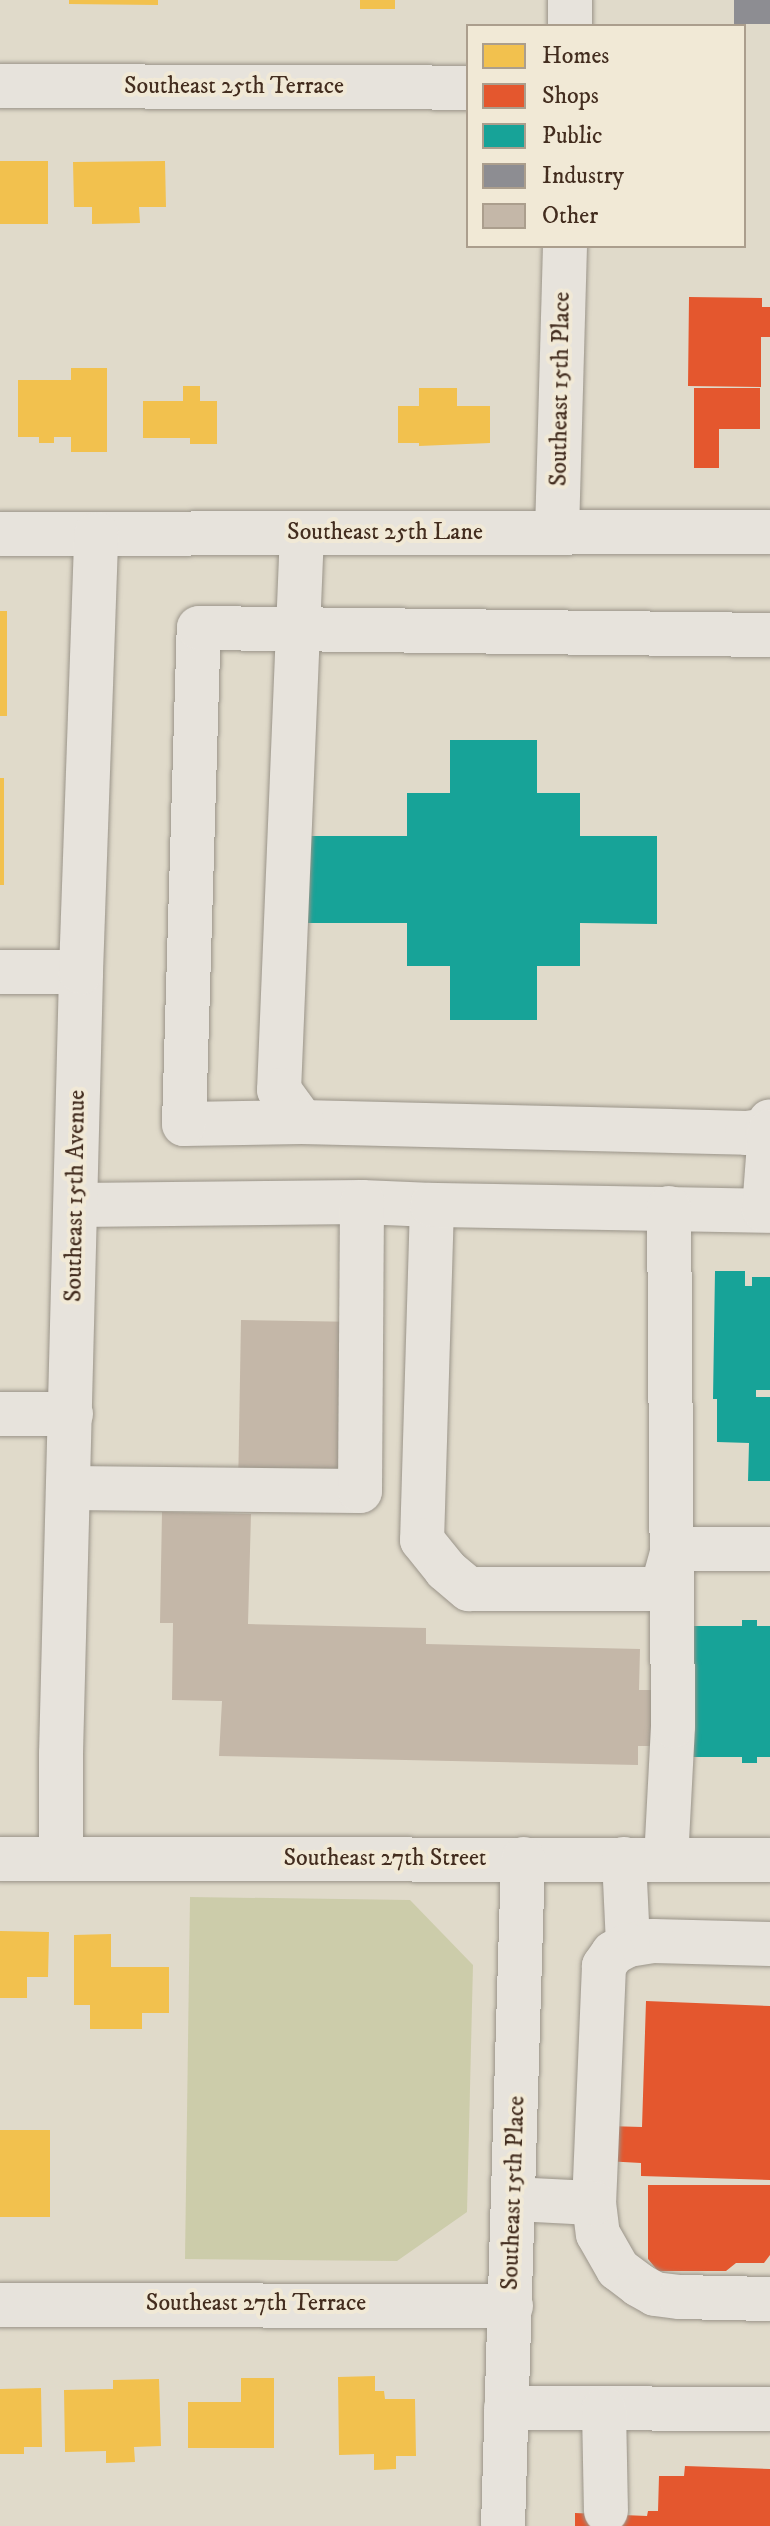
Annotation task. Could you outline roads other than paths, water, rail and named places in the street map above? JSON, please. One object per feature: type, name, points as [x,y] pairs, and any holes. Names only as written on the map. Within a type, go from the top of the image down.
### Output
[{"type":"street","points":[[570,0],[570,24]]},
{"type":"street","name":"Southeast 25th Terrace","points":[[0,86],[466,88]]},
{"type":"street","name":"Southeast 15th Place","points":[[557,532],[565,248]]},
{"type":"street","name":"Southeast 25th Lane","points":[[0,534],[770,532]]},
{"type":"street","points":[[302,533],[279,1090],[302,1122]]},
{"type":"street","name":"Southeast 15th Avenue","points":[[61,1859],[81,972],[96,534]]},
{"type":"street","points":[[76,1205],[362,1202],[767,1210],[769,1128],[747,1133],[302,1122],[184,1124],[199,628],[770,635]]},
{"type":"street","points":[[0,972],[81,972]]},
{"type":"street","points":[[68,1488],[360,1491],[362,1202]]},
{"type":"street","points":[[432,1205],[422,1540],[446,1570],[469,1589],[662,1589],[673,1549]]},
{"type":"street","points":[[628,1945],[673,1726],[669,1208]]},
{"type":"street","points":[[0,1414],[71,1414]]},
{"type":"street","points":[[673,1549],[770,1549]]},
{"type":"street","name":"Southeast 27th Street","points":[[0,1859],[770,1860]]},
{"type":"street","name":"Southeast 15th Place","points":[[503,2526],[523,1859]]},
{"type":"street","points":[[770,1944],[653,1941],[628,1945],[613,1953],[604,1966],[594,2203],[598,2234],[618,2269],[639,2285],[667,2295],[770,2299]]},
{"type":"street","points":[[514,2199],[594,2203]]},
{"type":"street","name":"Southeast 27th Terrace","points":[[0,2305],[511,2306]]},
{"type":"street","points":[[506,2408],[770,2409]]},
{"type":"street","points":[[604,2409],[606,2511]]}]
